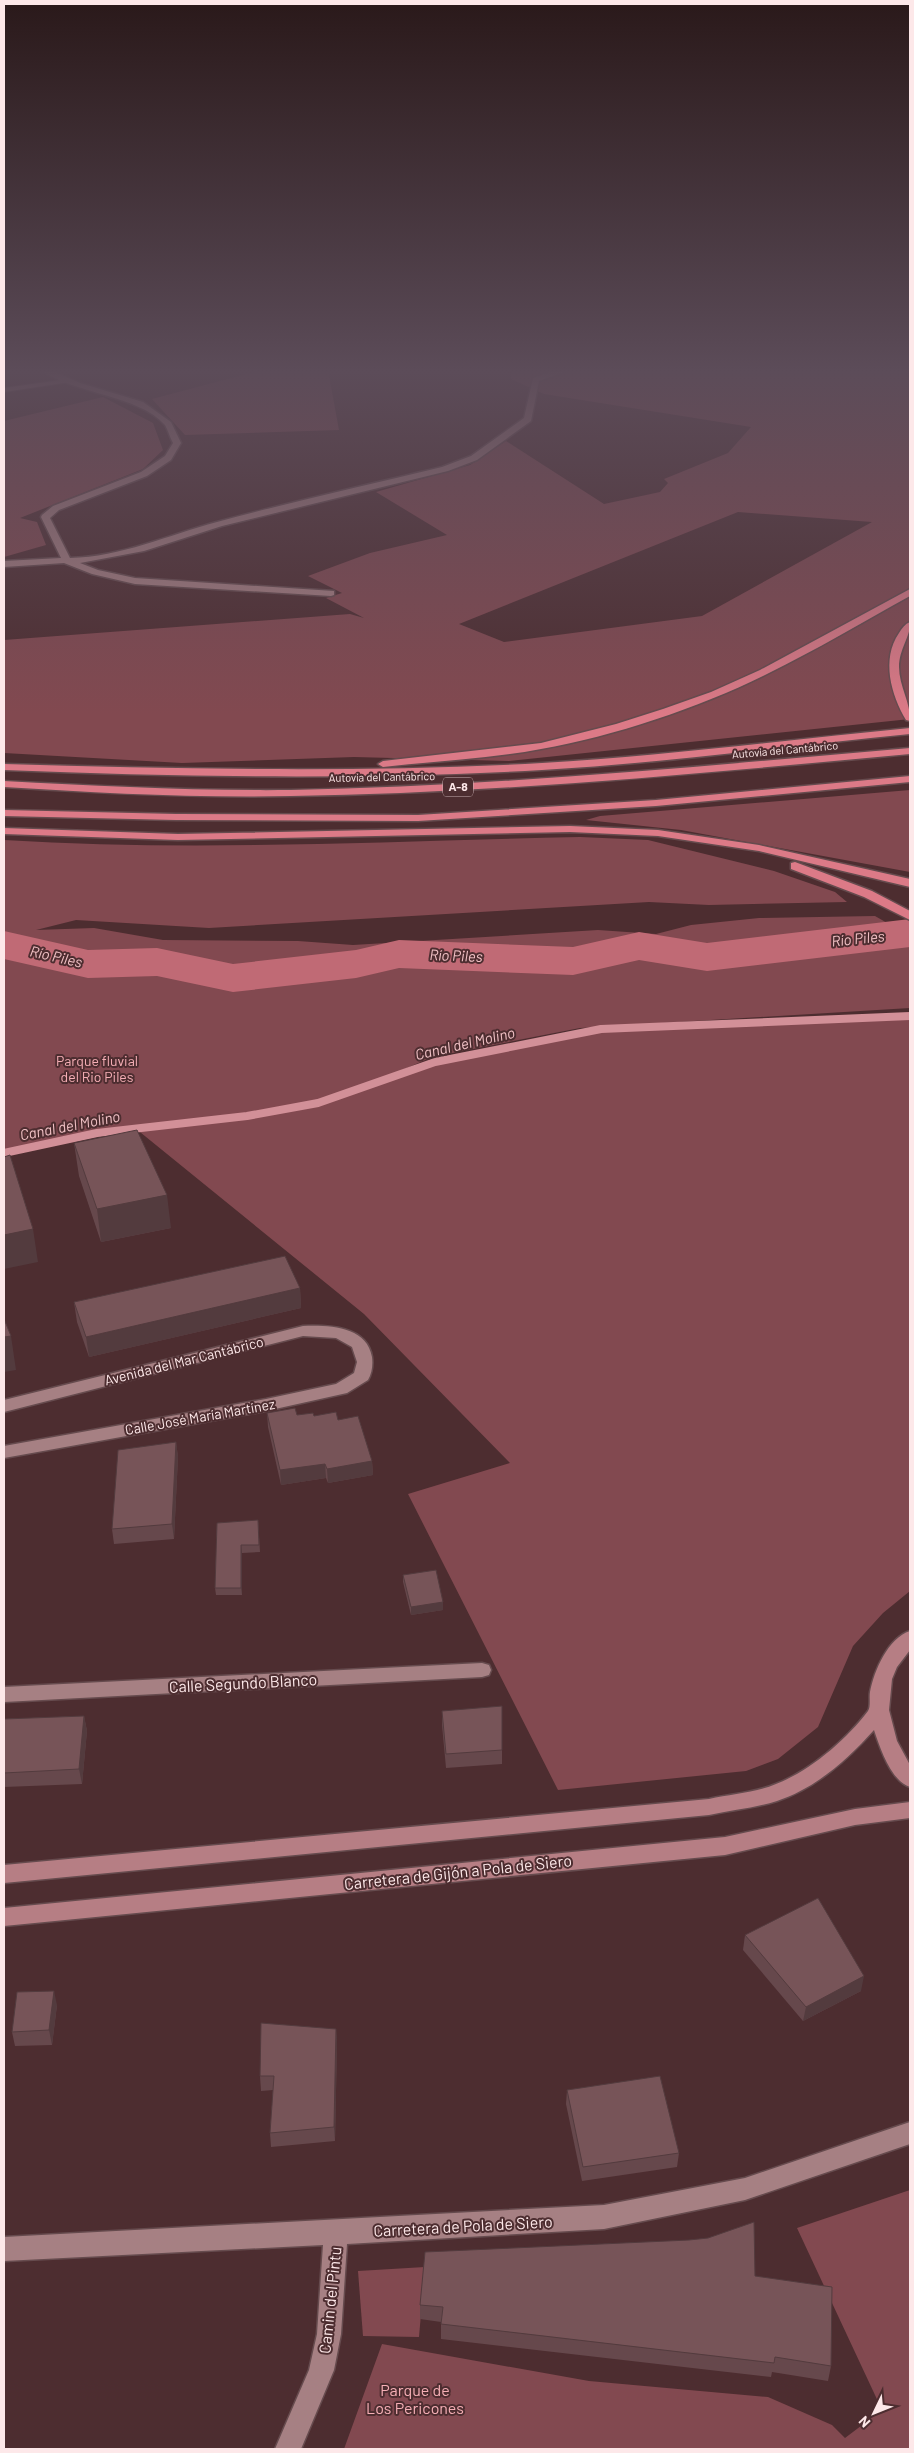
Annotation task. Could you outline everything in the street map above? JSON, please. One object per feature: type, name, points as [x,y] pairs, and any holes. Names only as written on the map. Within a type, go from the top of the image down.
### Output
[{"type":"highway","points":[[197,773],[361,766],[425,760],[541,746],[620,726],[715,694],[764,672],[910,592]]},
{"type":"highway","points":[[910,626],[896,646],[892,665],[898,696],[910,718]]},
{"type":"highway","points":[[4,767],[197,773],[382,773],[620,762],[910,731]]},
{"type":"highway","name":"Autovía del Cantábrico","points":[[4,784],[200,794],[427,789],[642,775],[910,751]]},
{"type":"highway","name":"A-8","points":[[4,813],[176,817],[418,818],[656,803],[910,779]]},
{"type":"highway","points":[[4,831],[178,837],[570,829],[658,833],[759,848],[910,883]]},
{"type":"highway","points":[[658,833],[764,857],[811,871],[868,894],[910,916]]},
{"type":"main road","points":[[910,1638],[897,1650],[883,1675],[878,1712],[885,1740],[910,1780]]},
{"type":"main road","points":[[4,1874],[709,1807],[782,1791],[819,1770],[851,1744],[878,1712]]},
{"type":"main road","name":"Carretera de Gijón a Pola de Siero","points":[[4,1917],[725,1846],[855,1817],[910,1810]]},
{"type":"street","points":[[117,484],[56,508],[44,517],[68,561],[95,572],[135,581],[331,593]]},
{"type":"street","points":[[4,564],[34,561],[88,560],[141,549],[219,524],[385,484]]},
{"type":"street","name":"Avenida del Mar Cantábrico","points":[[4,1406],[303,1331],[323,1329],[340,1332],[360,1346]]},
{"type":"street","name":"Calle José María Martínez","points":[[4,1452],[266,1405],[341,1388],[362,1376],[366,1363],[360,1346]]},
{"type":"street","name":"Calle Segundo Blanco","points":[[4,1695],[482,1670]]},
{"type":"street","name":"Carretera de Pola de Siero","points":[[4,2249],[336,2233],[604,2217],[745,2189],[910,2133]]},
{"type":"street","name":"Camin del Pintu","points":[[288,2449],[321,2370],[329,2334],[336,2233]]},
{"type":"green space","points":[[4,484],[104,484],[20,518],[37,522],[46,545],[4,557]]},
{"type":"green space","points":[[402,484],[574,484],[604,504],[660,492],[667,484],[910,484],[910,719],[509,761],[354,757],[182,763],[4,753],[4,640],[350,614],[364,618],[326,598],[342,593],[308,576],[370,553],[447,535],[376,492]],"holes":[[[738,512],[872,522],[702,616],[504,642],[459,624]]]},
{"type":"green space","points":[[910,790],[910,872],[681,830],[586,820],[600,816]]},
{"type":"green space","name":"Parque fluvial del Rio Piles","points":[[580,837],[648,840],[774,871],[835,892],[847,902],[709,905],[649,902],[209,928],[76,920],[36,930],[94,928],[163,940],[298,941],[353,945],[598,930],[656,934],[691,925],[759,918],[875,916],[910,936],[910,1008],[580,1028],[432,1057],[368,1085],[435,1062],[601,1029],[910,1016],[910,1591],[883,1613],[853,1646],[818,1727],[778,1759],[746,1771],[558,1790],[408,1494],[510,1463],[364,1314],[135,1128],[97,1133],[4,1153],[4,840],[148,845],[220,845]]},
{"type":"green space","name":"Parque de Los Pericones","points":[[910,2190],[910,2449],[344,2449],[382,2344],[589,2381],[768,2397],[832,2425],[845,2438],[882,2410],[797,2228]]},
{"type":"green space","points":[[425,2267],[419,2337],[363,2336],[358,2271]]},
{"type":"building","points":[[137,1130],[167,1195],[97,1209],[74,1143]]},
{"type":"building","points":[[10,1155],[33,1229],[4,1235],[4,1157]]},
{"type":"building","points":[[285,1256],[300,1288],[86,1337],[74,1302]]},
{"type":"building","points":[[4,1319],[11,1336],[4,1337]]},
{"type":"building","points":[[295,1408],[297,1415],[313,1413],[314,1416],[336,1412],[338,1420],[358,1416],[372,1461],[327,1469],[325,1464],[280,1470],[267,1413]]},
{"type":"building","points":[[176,1442],[172,1524],[112,1529],[118,1450]]},
{"type":"building","points":[[258,1520],[259,1545],[241,1545],[241,1588],[215,1588],[217,1523]]},
{"type":"building","points":[[436,1570],[443,1602],[411,1607],[403,1575]]},
{"type":"building","points":[[502,1706],[502,1750],[446,1754],[442,1711]]},
{"type":"building","points":[[84,1716],[79,1769],[4,1773],[4,1719]]},
{"type":"building","points":[[818,1898],[864,1976],[806,2007],[745,1935]]},
{"type":"building","points":[[54,1991],[49,2030],[12,2032],[17,1992]]},
{"type":"building","points":[[261,2023],[336,2029],[334,2127],[270,2133],[274,2076],[260,2076]]},
{"type":"building","points":[[660,2076],[679,2153],[583,2167],[567,2090]]},
{"type":"building","points":[[754,2222],[755,2276],[832,2287],[831,2366],[775,2357],[774,2363],[441,2324],[443,2307],[420,2305],[425,2252],[689,2240],[708,2238]]},
{"type":"waterway","name":"Río Piles","points":[[4,945],[88,964],[157,962],[233,978],[356,964],[399,954],[573,961],[639,946],[707,957],[910,933]]},
{"type":"waterway","name":"Canal del Molino","points":[[4,1153],[97,1133],[247,1116],[318,1103],[435,1062],[601,1029],[910,1016]]}]
